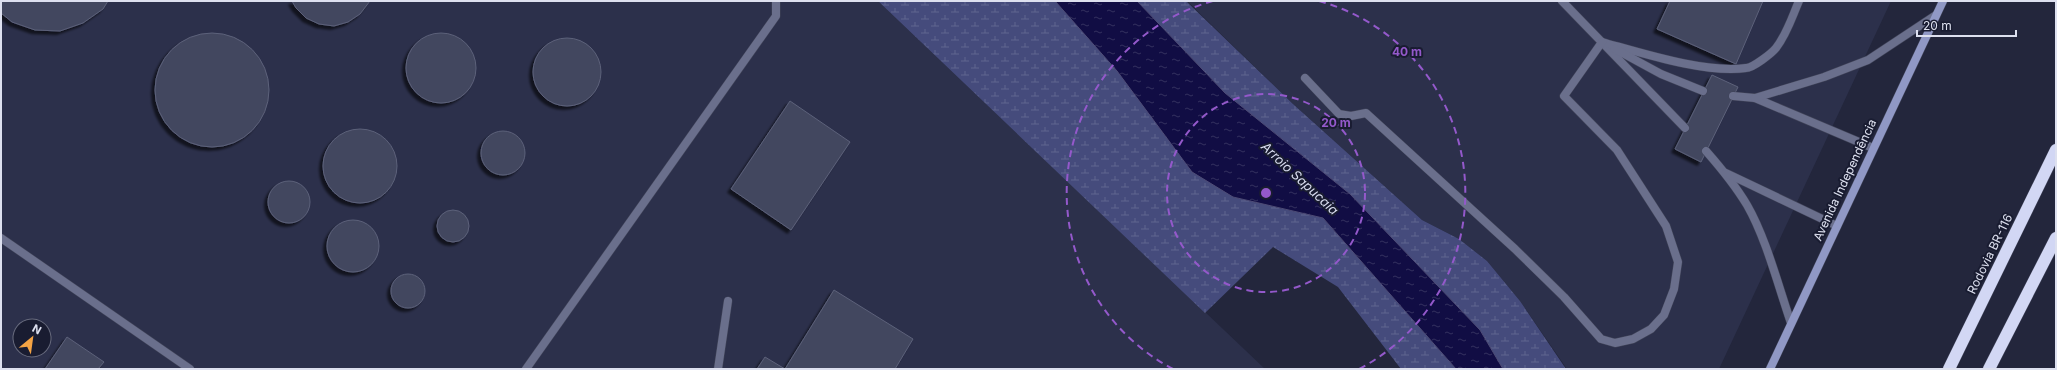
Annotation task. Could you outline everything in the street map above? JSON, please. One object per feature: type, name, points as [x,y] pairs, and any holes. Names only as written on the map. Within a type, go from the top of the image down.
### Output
[{"type":"highway","name":"Rodovia BR-116","points":[[1949,369],[2056,150]]},
{"type":"highway","points":[[1989,369],[2056,238]]},
{"type":"main road","name":"Avenida Independência","points":[[1770,369],[1943,1]]},
{"type":"lane","points":[[526,369],[776,16],[776,1]]},
{"type":"lane","points":[[1562,1],[1685,128]]},
{"type":"lane","points":[[1602,42],[1663,58],[1718,69],[1748,68],[1775,49],[1784,36],[1799,1]]},
{"type":"lane","points":[[1755,98],[1824,77],[1868,60],[1936,15]]},
{"type":"lane","points":[[1305,78],[1339,114],[1351,116],[1366,113],[1515,250],[1564,297],[1602,339],[1615,343],[1633,339],[1652,329],[1664,315],[1674,289],[1678,262],[1666,226],[1617,150],[1564,96],[1602,42]]},
{"type":"lane","points":[[1602,42],[1661,74],[1703,91]]},
{"type":"lane","points":[[1733,96],[1755,98],[1873,148]]},
{"type":"lane","points":[[1706,151],[1725,173],[1747,205],[1758,227],[1791,322]]},
{"type":"lane","points":[[1725,173],[1836,226]]},
{"type":"lane","points":[[1,238],[190,369]]},
{"type":"lane","points":[[718,369],[728,301]]},
{"type":"shaded area","points":[[1,1],[878,1],[1265,369],[1,369]]},
{"type":"shaded area","points":[[1187,1],[1891,1],[1719,369],[1567,369],[1520,301],[1487,261],[1459,239],[1422,220],[1293,104]]},
{"type":"green space","points":[[878,1],[1055,1],[1233,197],[1323,218],[1456,369],[1401,369],[1338,287],[1273,247],[1205,313]]},
{"type":"green space","points":[[1137,1],[1186,1],[1293,104],[1422,220],[1459,239],[1487,261],[1520,301],[1566,369],[1503,369],[1480,330],[1350,194],[1225,93]]},
{"type":"water","name":"Arroio Sapucaia","points":[[1055,1],[1137,1],[1225,93],[1350,194],[1480,330],[1503,369],[1456,369],[1323,218],[1233,197],[1192,172],[1117,71]]},
{"type":"building","points":[[1,1],[108,1],[103,9],[83,23],[60,31],[35,30],[12,22],[1,13]]},
{"type":"building","points":[[292,1],[370,1],[360,14],[348,22],[334,26],[319,24],[306,18],[296,8]]},
{"type":"building","points":[[1670,1],[1763,1],[1736,64],[1657,29]]},
{"type":"building","points":[[212,33],[234,37],[252,50],[265,68],[269,90],[265,112],[252,130],[234,143],[212,147],[190,143],[172,130],[159,112],[155,90],[159,68],[172,50],[190,37]]},
{"type":"building","points":[[441,33],[454,36],[466,43],[473,55],[476,68],[473,81],[466,93],[454,100],[441,103],[428,100],[416,93],[409,81],[406,68],[409,55],[416,43],[428,36]]},
{"type":"building","points":[[567,38],[580,41],[591,48],[598,59],[601,72],[598,85],[591,96],[580,103],[567,106],[554,103],[543,96],[536,85],[533,72],[536,59],[543,48],[554,41]]},
{"type":"building","points":[[1712,75],[1738,87],[1701,162],[1675,149]]},
{"type":"building","points":[[790,101],[850,142],[791,230],[731,189]]},
{"type":"building","points":[[360,129],[374,132],[386,140],[394,152],[397,166],[394,180],[386,192],[374,200],[360,203],[346,200],[334,192],[326,180],[323,166],[326,152],[334,140],[346,132]]},
{"type":"building","points":[[499,131],[507,131],[512,132],[519,137],[524,144],[524,162],[519,169],[512,174],[499,175],[491,172],[484,165],[481,157],[481,149],[484,141],[491,134]]},
{"type":"building","points":[[285,181],[293,181],[301,184],[307,190],[310,202],[307,214],[301,220],[293,223],[285,223],[277,220],[271,214],[268,206],[268,198],[271,190],[277,184]]},
{"type":"building","points":[[450,210],[456,210],[465,214],[469,226],[465,238],[456,242],[450,242],[441,238],[437,229],[437,223],[441,214]]},
{"type":"building","points":[[353,220],[363,222],[371,228],[377,236],[379,246],[377,256],[371,264],[363,270],[353,272],[343,270],[335,264],[329,256],[327,246],[329,236],[335,228],[343,222]]},
{"type":"building","points":[[405,274],[411,274],[415,275],[422,281],[425,291],[424,298],[418,305],[411,308],[405,308],[401,307],[394,301],[391,294],[391,288],[392,284],[398,277]]},
{"type":"building","points":[[834,290],[913,339],[895,369],[785,369]]},
{"type":"building","points":[[67,337],[104,362],[98,369],[45,369]]},
{"type":"building","points":[[765,357],[785,369],[757,369]]}]
